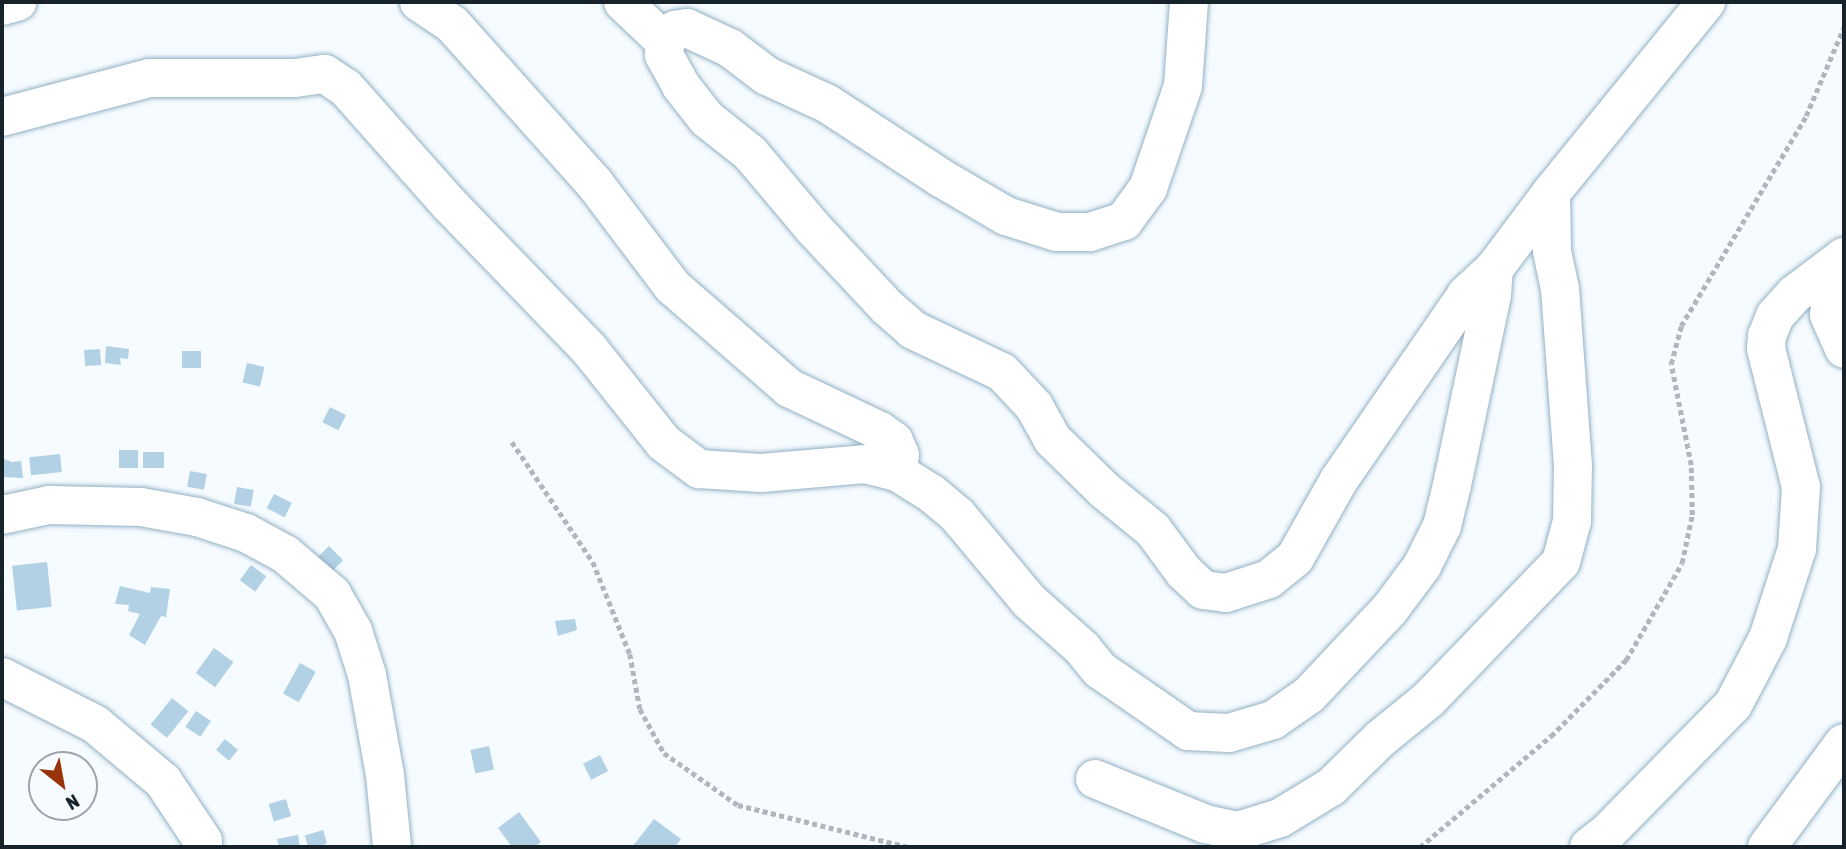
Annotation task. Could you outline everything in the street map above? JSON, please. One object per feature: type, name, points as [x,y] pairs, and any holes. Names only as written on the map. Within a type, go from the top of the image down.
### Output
[{"type":"street","points":[[2,6],[17,2]]},
{"type":"street","points":[[419,2],[452,24],[595,184],[673,287],[789,388],[880,430],[894,441],[900,455],[897,472]]},
{"type":"street","points":[[623,2],[665,41]]},
{"type":"street","points":[[1189,2],[1183,86],[1148,188],[1124,221],[1090,232],[1057,232],[1006,216],[941,178],[828,104],[767,76],[730,48],[687,28],[675,30],[665,41],[664,55],[681,86],[708,119],[750,153],[814,229],[888,309],[912,330],[1002,372],[1034,406],[1053,440],[1104,490],[1153,530],[1184,572],[1203,590],[1226,593],[1269,579],[1295,558],[1339,480],[1466,295],[1494,269],[1551,193],[1706,2]]},
{"type":"street","points":[[2,117],[150,78],[295,78],[325,74],[346,88],[450,205],[589,349],[664,443],[699,469],[761,473],[865,464],[897,472],[931,492],[958,516],[1029,601],[1082,648],[1100,670],[1188,730],[1229,733],[1273,720],[1309,695],[1390,609],[1422,566],[1442,526],[1452,485],[1492,296],[1494,269]]},
{"type":"street","points":[[1095,779],[1205,824],[1238,831],[1280,818],[1331,787],[1380,739],[1429,699],[1561,562],[1572,521],[1573,466],[1560,289],[1552,250],[1551,193]]},
{"type":"street","points":[[1589,847],[1608,832],[1733,705],[1768,638],[1797,550],[1801,487],[1766,349],[1767,336],[1775,316],[1795,294],[1844,257],[1831,289],[1829,315],[1844,349]]},
{"type":"street","points":[[2,515],[49,505],[141,507],[197,517],[246,533],[285,554],[332,594],[353,631],[366,674],[385,775],[392,847]]},
{"type":"street","points":[[2,677],[95,724],[163,781],[198,832],[203,847]]},
{"type":"street","points":[[1767,847],[1844,743]]},
{"type":"path","points":[[1420,847],[1551,736],[1626,660],[1682,563],[1692,515],[1692,465],[1671,364],[1681,326],[1806,116],[1844,27]]},
{"type":"path","points":[[512,442],[593,562],[630,654],[640,709],[664,753],[738,805],[893,846],[908,847]]},
{"type":"building","points":[[106,346],[129,349],[128,359],[120,358],[121,365],[105,363]]},
{"type":"building","points":[[100,349],[101,365],[85,366],[84,350]]},
{"type":"building","points":[[182,351],[201,351],[201,368],[182,368]]},
{"type":"building","points":[[247,363],[265,367],[260,387],[243,382]]},
{"type":"building","points":[[330,407],[346,415],[338,430],[322,422]]},
{"type":"building","points":[[119,450],[138,450],[138,468],[119,468]]},
{"type":"building","points":[[143,452],[164,452],[164,468],[143,468]]},
{"type":"building","points":[[60,454],[62,472],[31,475],[29,457]]},
{"type":"building","points":[[2,458],[12,462],[21,461],[23,478],[2,477]]},
{"type":"building","points":[[190,471],[207,474],[204,490],[187,487]]},
{"type":"building","points":[[237,487],[254,490],[251,507],[234,504]]},
{"type":"building","points":[[274,494],[292,503],[285,517],[267,508]]},
{"type":"building","points":[[329,546],[343,560],[331,572],[317,558]]},
{"type":"building","points":[[47,562],[52,607],[17,610],[12,566]]},
{"type":"building","points":[[251,565],[266,576],[255,592],[240,580]]},
{"type":"building","points":[[120,586],[150,593],[151,587],[170,589],[166,617],[161,616],[145,645],[129,635],[140,614],[128,611],[129,605],[115,604]]},
{"type":"building","points":[[575,619],[577,630],[558,636],[555,621]]},
{"type":"building","points":[[214,648],[233,662],[215,687],[196,673]]},
{"type":"building","points":[[300,663],[316,672],[299,702],[283,694]]},
{"type":"building","points":[[172,698],[188,711],[167,738],[151,724]]},
{"type":"building","points":[[196,711],[211,721],[200,737],[185,727]]},
{"type":"building","points":[[225,739],[238,750],[229,761],[216,750]]},
{"type":"building","points":[[489,746],[494,769],[475,773],[470,750]]},
{"type":"building","points":[[600,755],[608,771],[591,780],[583,764]]},
{"type":"building","points":[[286,799],[291,816],[274,821],[269,804]]},
{"type":"building","points":[[519,812],[541,842],[534,847],[512,847],[498,828]]},
{"type":"building","points":[[654,819],[681,839],[675,847],[632,847]]},
{"type":"building","points":[[323,830],[327,843],[308,847],[305,836]]},
{"type":"building","points":[[298,835],[300,847],[279,847],[277,839]]}]
